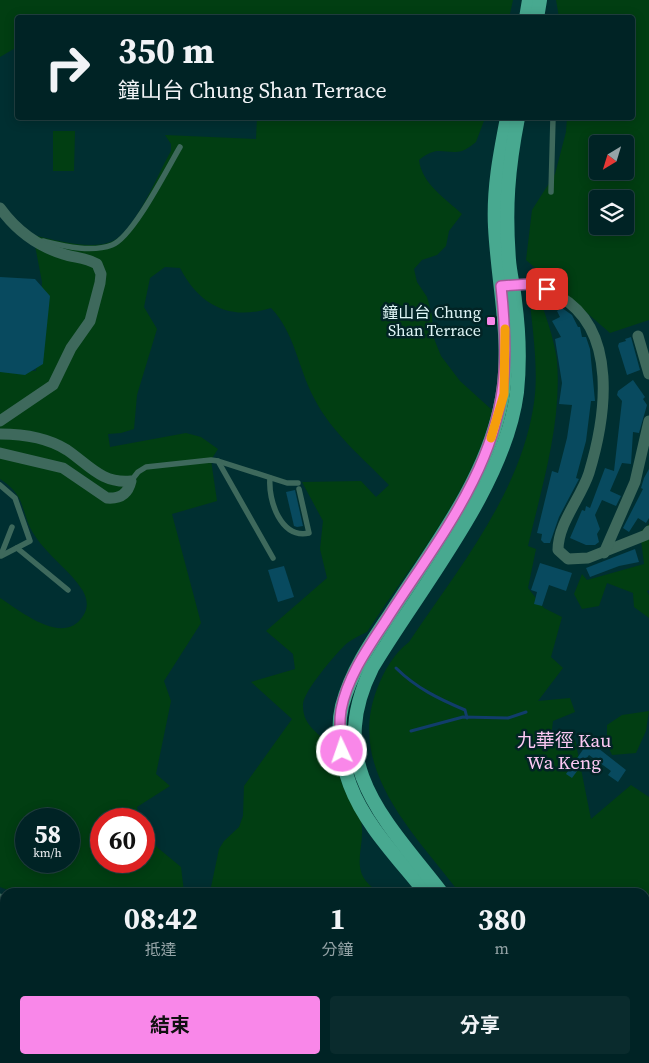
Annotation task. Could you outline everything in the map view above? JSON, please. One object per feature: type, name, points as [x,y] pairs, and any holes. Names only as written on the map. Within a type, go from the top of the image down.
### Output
[{"type":"main road","points":[[526,15],[529,0]]},
{"type":"main road","points":[[538,15],[540,0]]},
{"type":"main road","points":[[438,888],[371,798],[357,761],[354,723],[359,696],[372,668],[476,503],[506,438],[514,406],[519,365],[516,311],[507,285],[495,231],[495,195],[507,120]]},
{"type":"main road","points":[[422,888],[372,823],[350,786],[342,751],[342,708],[351,680],[360,663],[462,502],[488,446],[500,410],[505,378],[506,345],[508,255],[506,192],[518,120]]},
{"type":"street","points":[[0,208],[7,218],[40,245],[64,255],[87,258],[97,264],[101,274],[90,321],[71,348],[53,385],[0,421]]},
{"type":"street","points":[[507,285],[530,284],[547,289],[570,302],[583,314],[593,331],[603,374],[600,419],[588,474],[562,532],[558,550],[568,560],[575,560],[604,553],[649,532]]},
{"type":"street","points":[[638,336],[649,374]]},
{"type":"street","points":[[604,553],[635,482],[649,421]]},
{"type":"street","points":[[0,434],[34,437],[50,442],[67,450],[96,473],[110,480],[131,481],[125,494],[115,499],[107,498],[62,468],[0,453]]},
{"type":"lane","points":[[551,192],[553,120]]},
{"type":"lane","points":[[31,239],[89,248],[113,245],[131,229],[180,147]]},
{"type":"lane","points":[[131,481],[138,472],[146,467],[209,460],[218,462],[299,486],[309,533],[300,535],[293,533],[275,510],[269,486],[270,478]]},
{"type":"lane","points":[[218,462],[273,558]]},
{"type":"lane","points":[[0,485],[16,498],[30,542],[0,556]]},
{"type":"lane","points":[[0,556],[12,526]]},
{"type":"lane","points":[[17,548],[68,590]]},
{"type":"green space","points":[[0,0],[513,0],[510,15],[15,15],[15,48],[0,57]]},
{"type":"green space","points":[[556,0],[649,0],[649,320],[610,333],[526,260],[532,210],[555,174],[566,132],[567,120],[635,120],[635,15],[559,15]]},
{"type":"green space","points":[[257,120],[484,120],[476,142],[468,148],[456,152],[431,152],[419,160],[421,169],[429,183],[462,214],[449,231],[446,246],[437,255],[422,260],[414,269],[417,282],[427,297],[432,315],[433,336],[441,356],[460,381],[492,410],[483,440],[456,498],[421,553],[367,632],[349,642],[334,657],[308,691],[303,704],[306,719],[330,748],[345,791],[359,814],[362,828],[360,867],[363,876],[374,888],[211,888],[219,849],[224,841],[239,827],[243,816],[244,786],[292,719],[251,682],[295,669],[293,654],[266,631],[327,578],[320,549],[323,521],[302,482],[361,481],[376,497],[389,485],[338,433],[321,410],[309,387],[286,328],[271,308],[242,313],[218,307],[207,301],[197,292],[180,268],[165,267],[150,278],[144,307],[157,329],[137,395],[134,429],[108,434],[110,447],[186,433],[201,437],[218,449],[211,460],[217,501],[172,514],[201,623],[164,681],[171,701],[156,774],[170,786],[137,808],[90,808],[90,873],[155,873],[155,844],[181,867],[184,888],[0,887],[0,598],[30,618],[53,627],[65,628],[75,625],[85,613],[87,606],[83,591],[78,583],[40,543],[30,527],[20,499],[0,479],[0,370],[36,371],[42,282],[33,235],[84,245],[105,244],[113,241],[122,235],[146,200],[171,151],[171,144],[165,135],[256,139]]},
{"type":"green space","points":[[53,131],[75,131],[74,171],[53,171]]},
{"type":"green space","points":[[529,291],[537,291],[549,326],[557,361],[558,384],[557,408],[550,454],[528,546],[536,549],[528,588],[544,608],[562,617],[551,657],[563,668],[538,701],[570,698],[575,712],[553,721],[551,737],[575,739],[591,819],[631,785],[649,797],[649,888],[456,888],[405,823],[389,798],[377,773],[370,746],[370,718],[377,689],[383,676],[394,657],[409,642],[483,532],[514,472],[525,441],[533,409],[536,380]]},
{"type":"green space","points":[[649,524],[649,590],[647,591],[649,595],[649,618],[634,607],[633,593],[607,583],[599,606],[582,609],[574,594],[582,574],[587,580],[644,564],[640,532]]},
{"type":"green space","points":[[649,711],[646,731],[636,753],[612,755],[607,744],[607,725],[622,715]]},
{"type":"building","points":[[0,277],[35,279],[50,296],[43,364],[25,375],[0,372]]},
{"type":"building","points":[[562,308],[572,315],[578,327],[580,327],[582,337],[586,337],[590,349],[595,401],[591,401],[586,441],[576,478],[579,479],[559,517],[550,543],[544,543],[541,540],[542,534],[537,533],[552,471],[558,473],[567,438],[572,405],[559,404],[562,383],[555,339],[561,337],[552,321],[560,317],[557,311]]},
{"type":"building","points":[[631,337],[640,370],[627,375],[618,346],[619,343]]},
{"type":"building","points":[[633,380],[645,397],[643,399],[647,405],[639,433],[633,432],[631,464],[622,463],[610,491],[621,496],[616,506],[602,500],[595,515],[600,529],[597,534],[599,542],[595,545],[586,545],[570,538],[582,510],[585,511],[586,506],[590,508],[605,468],[614,471],[622,401],[617,395],[618,391]]},
{"type":"building","points":[[649,469],[649,518],[646,523],[638,518],[629,532],[623,528],[643,489],[641,488],[644,478]]},
{"type":"building","points":[[295,490],[303,526],[297,527],[294,526],[286,492]]},
{"type":"building","points":[[635,549],[639,562],[619,566],[590,577],[586,568]]},
{"type":"building","points":[[540,563],[572,573],[566,591],[549,585],[542,606],[534,604],[537,592],[531,590]]},
{"type":"building","points":[[284,566],[294,597],[278,602],[268,570]]},
{"type":"building","points":[[589,741],[626,770],[618,782],[608,775],[611,771],[589,755],[572,778],[566,774]]},
{"type":"waterway","points":[[396,668],[428,692],[465,710],[467,718]]},
{"type":"waterway","points":[[411,731],[463,717],[508,718],[526,712]]},
{"type":"slow traffic","points":[[491,438],[504,394],[506,363],[505,329]]},
{"type":"place","name":"鐘山台 Chung Shan Terrace","points":[[491,321]]},
{"type":"district","name":"九華徑 Kau Wa Keng","points":[[564,751]]},
{"type":"route","points":[[342,751],[340,720],[345,695],[351,680],[369,646],[462,502],[481,465],[492,437],[504,394],[506,363],[505,322],[501,286],[530,284],[547,289]]}]
